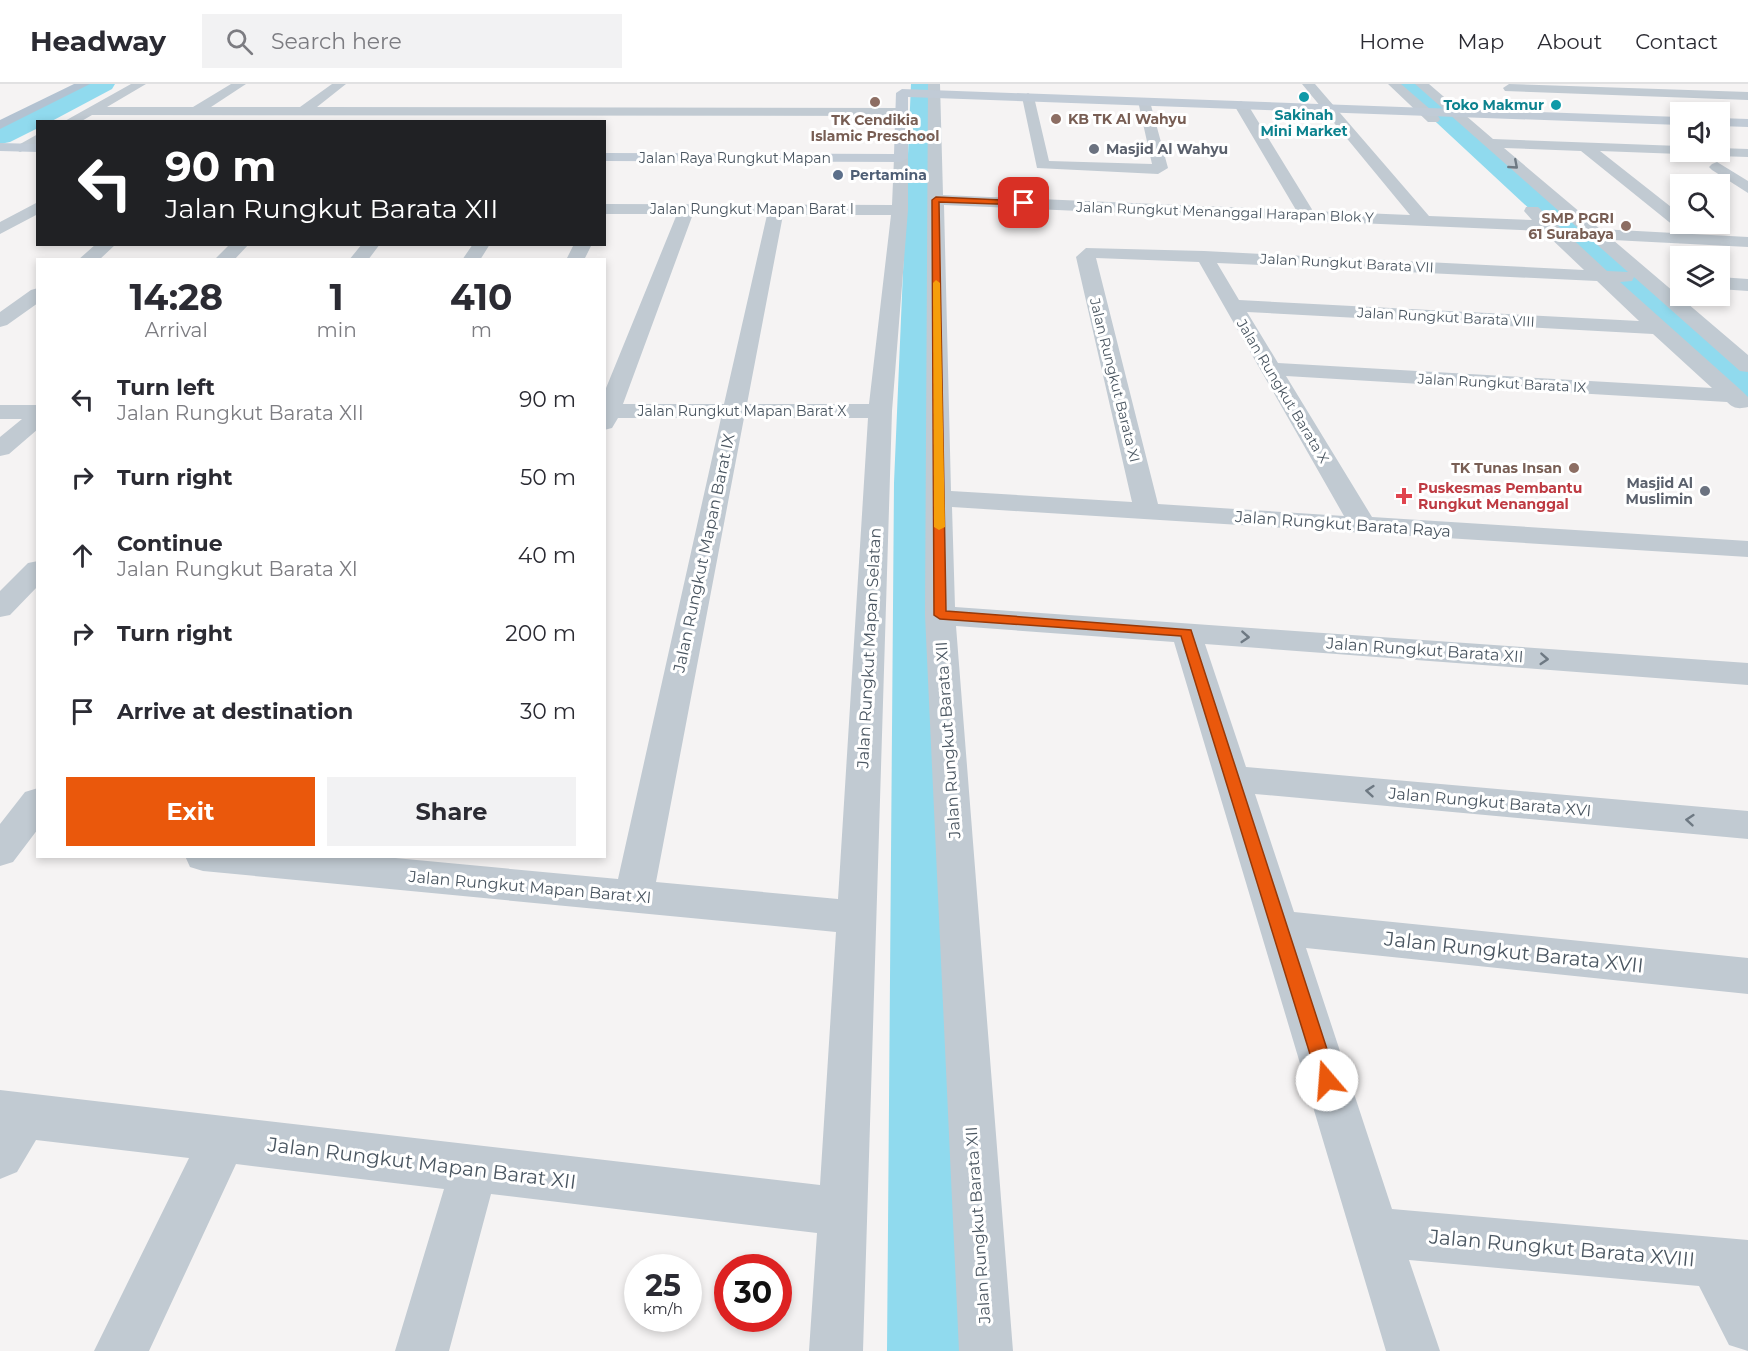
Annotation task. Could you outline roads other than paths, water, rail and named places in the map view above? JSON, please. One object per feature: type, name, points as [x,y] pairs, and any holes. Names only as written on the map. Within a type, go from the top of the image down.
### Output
[{"type":"main road","points":[[0,125],[84,84]]},
{"type":"street","points":[[73,120],[140,84]]},
{"type":"street","points":[[196,111],[240,84]]},
{"type":"street","points":[[303,111],[340,84]]},
{"type":"street","points":[[1308,84],[1330,107],[1424,221]]},
{"type":"street","points":[[1394,84],[1427,111],[1448,134]]},
{"type":"street","points":[[1421,84],[1450,112],[1594,234],[1639,278],[1748,366]]},
{"type":"street","points":[[1506,86],[1548,116]]},
{"type":"street","points":[[1506,86],[1748,96]]},
{"type":"street","points":[[905,90],[1028,97],[1670,121]]},
{"type":"street","name":"Jalan Rungkut Mapan Selatan","points":[[836,1351],[880,411],[900,210],[900,154],[905,90]]},
{"type":"street","points":[[933,90],[940,615]]},
{"type":"street","points":[[1028,97],[1042,165],[1158,169],[1160,168],[1144,101]]},
{"type":"street","points":[[401,111],[416,98]]},
{"type":"street","points":[[492,120],[513,98]]},
{"type":"street","points":[[1241,105],[1308,216]]},
{"type":"street","points":[[90,111],[584,112],[660,107],[805,107],[902,112]]},
{"type":"street","points":[[1730,122],[1748,123]]},
{"type":"street","points":[[2,153],[20,148],[36,139]]},
{"type":"street","points":[[1489,143],[1670,150]]},
{"type":"street","points":[[1584,146],[1670,214]]},
{"type":"street","points":[[20,148],[36,148]]},
{"type":"street","name":"Jalan Raya Rungkut Mapan","points":[[606,149],[900,154]]},
{"type":"street","points":[[2,153],[36,156]]},
{"type":"street","points":[[1730,156],[1748,153]]},
{"type":"street","name":"Jalan Raya Rungkut Mapan","points":[[606,157],[900,154]]},
{"type":"street","points":[[1720,162],[1745,185]]},
{"type":"street","name":"Jalan Rungkut Menanggal Harapan Blok Y","points":[[936,200],[1549,226]]},
{"type":"street","points":[[1524,203],[1606,276],[1741,403]]},
{"type":"street","points":[[0,207],[36,207]]},
{"type":"street","points":[[0,229],[36,208]]},
{"type":"street","name":"Jalan Rungkut Mapan Barat I","points":[[606,209],[900,210]]},
{"type":"street","points":[[606,415],[687,209]]},
{"type":"street","name":"Jalan Rungkut Mapan Barat IX","points":[[634,896],[776,209]]},
{"type":"street","points":[[1594,234],[1748,242]]},
{"type":"street","points":[[1695,234],[1702,239]]},
{"type":"street","points":[[90,258],[105,246]]},
{"type":"street","points":[[225,258],[239,246]]},
{"type":"street","points":[[360,258],[370,246]]},
{"type":"street","name":"Jalan Rungkut Barata VII","points":[[1092,252],[1670,280]]},
{"type":"street","name":"Jalan Rungkut Barata XI","points":[[1092,252],[1085,257],[1147,511]]},
{"type":"street","name":"Jalan Rungkut Barata X","points":[[1204,256],[1363,525]]},
{"type":"street","points":[[1730,284],[1748,285]]},
{"type":"street","points":[[0,321],[36,295]]},
{"type":"street","name":"Jalan Rungkut Barata VIII","points":[[1232,305],[1660,328]]},
{"type":"street","name":"Jalan Rungkut Barata IX","points":[[1270,369],[1741,403]]},
{"type":"street","name":"Jalan Rungkut Mapan Barat X","points":[[606,415],[734,411],[880,411]]},
{"type":"street","points":[[0,412],[36,412]]},
{"type":"street","points":[[0,449],[36,419]]},
{"type":"street","name":"Jalan Rungkut Barata Raya","points":[[939,498],[1748,549]]},
{"type":"street","points":[[0,608],[36,571]]},
{"type":"street","name":"Jalan Rungkut Barata XII","points":[[986,1351],[940,615],[1748,674]]},
{"type":"street","points":[[1186,633],[1413,1351]]},
{"type":"street","name":"Jalan Rungkut Barata XVI","points":[[1232,779],[1748,825]]},
{"type":"street","points":[[12,842],[36,805]]},
{"type":"street","name":"Jalan Rungkut Mapan Barat XI","points":[[236,858],[435,867],[634,896],[857,917]]},
{"type":"street","name":"Jalan Rungkut Barata XVII","points":[[1279,928],[1748,976]]},
{"type":"street","points":[[0,1155],[13,1115]]},
{"type":"street","name":"Jalan Rungkut Mapan Barat XII","points":[[13,1115],[843,1212]]},
{"type":"street","points":[[121,1351],[223,1139]]},
{"type":"street","points":[[422,1351],[474,1169]]},
{"type":"street","name":"Jalan Rungkut Barata XVIII","points":[[1376,1232],[1731,1263]]},
{"type":"street","points":[[1731,1263],[1748,1326]]},
{"type":"waterway","points":[[0,136],[103,84]]},
{"type":"waterway","points":[[923,84],[919,483],[941,1351]]},
{"type":"waterway","points":[[1407,84],[1748,388]]},
{"type":"place","name":"Sakinah Mini Market","points":[[1304,97]]},
{"type":"place","name":"TK Cendikia Islamic Preschool","points":[[875,102]]},
{"type":"place","name":"Toko Makmur","points":[[1556,105]]},
{"type":"place","name":"KB TK Al Wahyu","points":[[1056,119]]},
{"type":"place","name":"Masjid Al Wahyu","points":[[1094,149]]},
{"type":"place","name":"Pertamina","points":[[838,175]]},
{"type":"place","name":"SMP PGRI 61 Surabaya","points":[[1626,226]]},
{"type":"place","name":"TK Tunas Insan","points":[[1574,468]]},
{"type":"place","name":"Masjid Al Muslimin","points":[[1705,491]]},
{"type":"place","name":"Puskesmas Pembantu Rungkut Menanggal","points":[[1404,496]]}]
